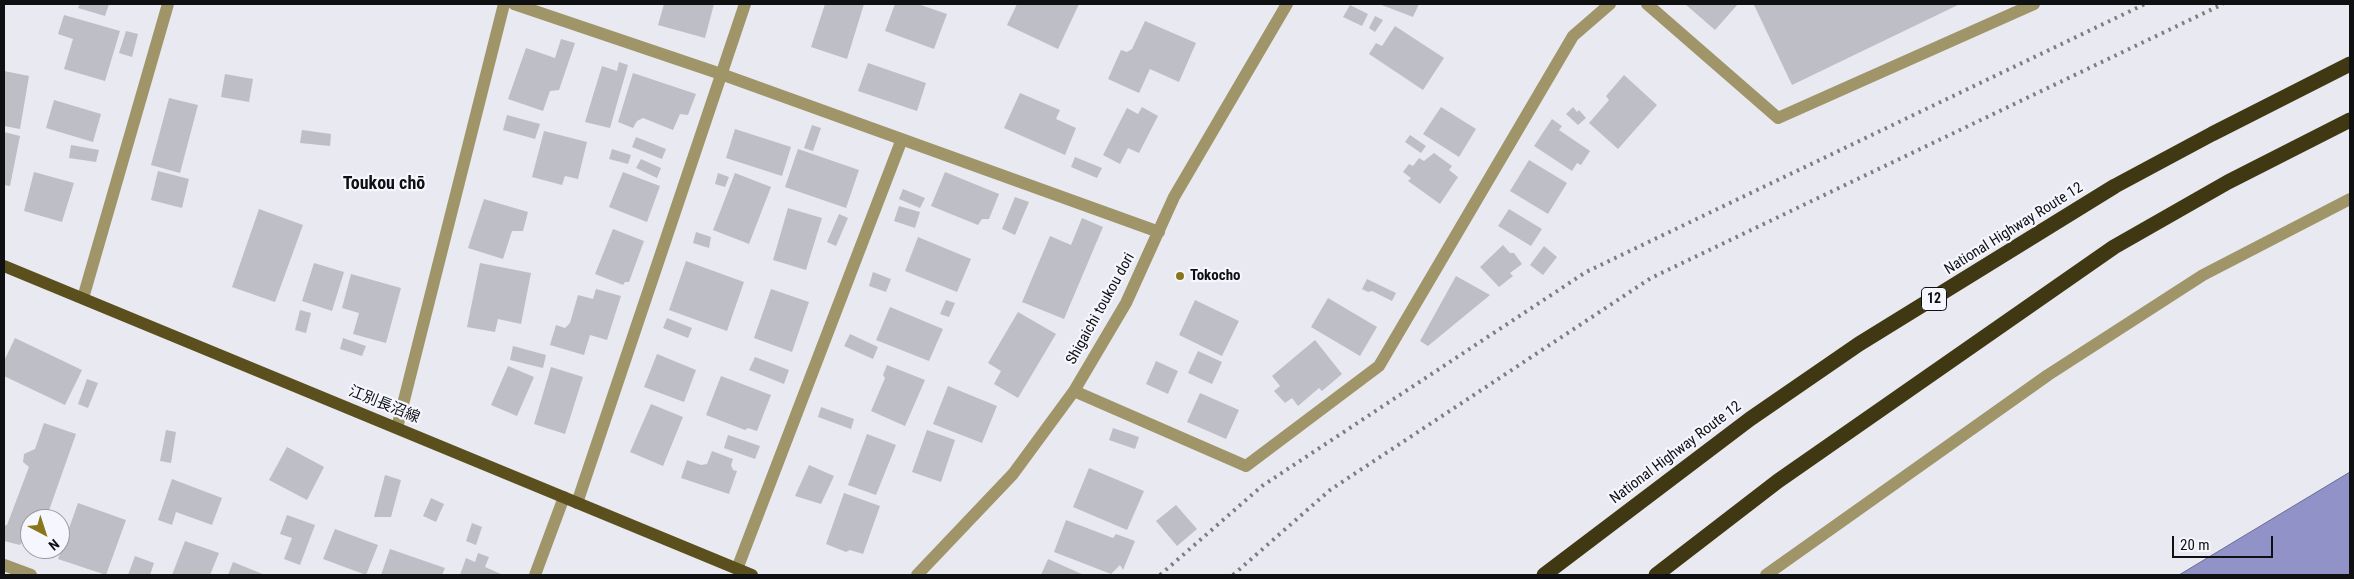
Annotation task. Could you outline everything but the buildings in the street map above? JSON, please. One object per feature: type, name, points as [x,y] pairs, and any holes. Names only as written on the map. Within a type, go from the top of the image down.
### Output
[{"type":"highway","name":"National Highway Route 12","points":[[1544,575],[1750,419],[1859,344],[2115,186],[2350,64]]},
{"type":"highway","points":[[1656,575],[1778,481],[2114,247],[2228,182],[2350,120]]},
{"type":"main road","name":"江別長沼線","points":[[4,266],[752,575]]},
{"type":"street","points":[[83,298],[168,4]]},
{"type":"street","points":[[397,428],[504,4]]},
{"type":"street","points":[[514,4],[722,74],[1159,232]]},
{"type":"street","points":[[577,503],[745,4]]},
{"type":"street","name":"Shigaichi toukou dori","points":[[917,575],[1013,474],[1074,391],[1126,303],[1174,197],[1287,4]]},
{"type":"street","points":[[1074,391],[1246,466],[1378,366],[1573,36],[1610,4]]},
{"type":"street","points":[[1647,4],[1778,118],[2034,4]]},
{"type":"street","points":[[737,569],[902,139]]},
{"type":"street","points":[[1766,575],[2048,375],[2195,280],[2350,199]]},
{"type":"street","points":[[535,575],[564,498]]},
{"type":"street","points":[[4,565],[31,575]]},
{"type":"water","points":[[2350,472],[2350,575],[2179,575]]},
{"type":"railway","points":[[1160,575],[1262,486],[1586,272],[2145,4]]},
{"type":"railway","points":[[1233,575],[1330,490],[1651,278],[2223,4]]},
{"type":"place","name":"Tokocho","points":[[1180,276]]},
{"type":"district","name":"Toukou chō","points":[[384,184]]}]
